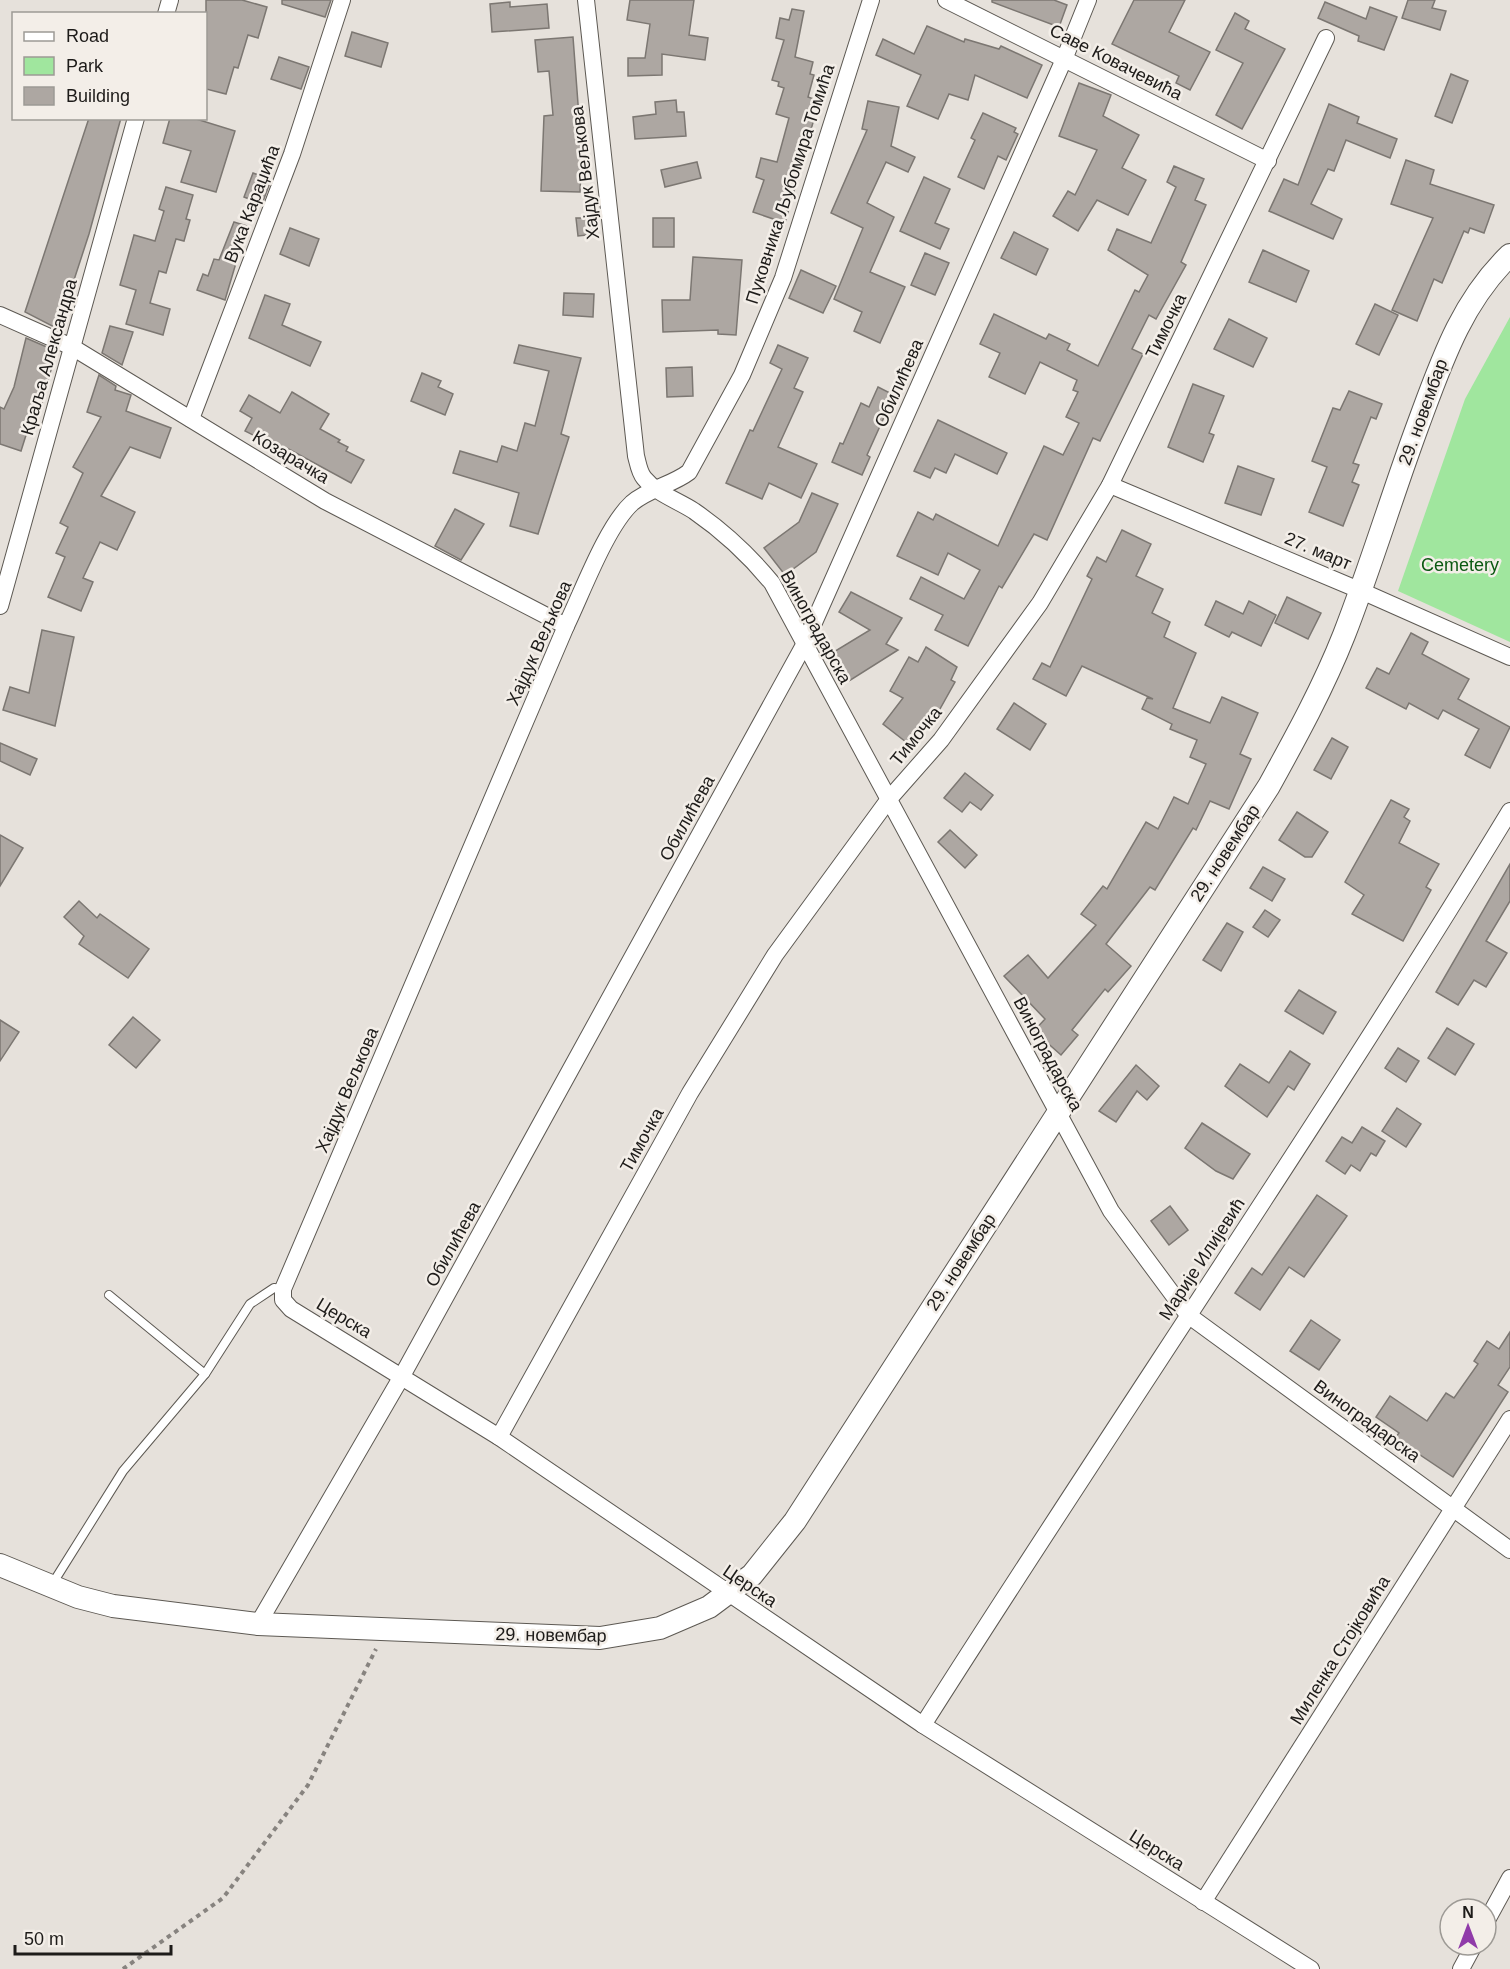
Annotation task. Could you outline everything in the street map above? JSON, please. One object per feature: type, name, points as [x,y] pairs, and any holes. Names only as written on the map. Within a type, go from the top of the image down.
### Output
[{"type":"main road","name":"29. новембар","points":[[0,1565],[51,1586],[113,1606],[258,1624],[600,1638],[660,1628],[690,1617],[728,1595],[752,1575],[795,1521],[1269,786],[1320,691],[1344,636],[1446,351],[1462,315],[1482,285],[1510,255]]},
{"type":"street","name":"Вука Караџића","points":[[191,419],[292,154],[342,0]]},
{"type":"street","name":"Хајдук Вељкова","points":[[283,1289],[566,626],[620,519],[634,502],[656,490],[642,476],[636,456],[586,0]]},
{"type":"street","name":"Пуковника Љубомира Томића","points":[[656,490],[678,481],[689,472],[742,375],[783,278],[872,0]]},
{"type":"street","name":"Саве Ковачевића","points":[[946,0],[1065,57],[1268,161]]},
{"type":"street","name":"Обилићева","points":[[258,1624],[402,1376],[804,645],[1065,57],[1088,0]]},
{"type":"street","name":"Тимочка","points":[[499,1437],[696,1083],[775,955],[890,799],[941,740],[1040,603],[1110,485],[1326,38]]},
{"type":"street","name":"Краља Александра","points":[[0,606],[135,120]]},
{"type":"street","name":"Козарачка","points":[[0,315],[72,347],[325,501],[566,626]]},
{"type":"street","name":"27. март","points":[[1110,485],[1359,590],[1510,657]]},
{"type":"street","name":"Виноградарска","points":[[656,490],[693,511],[750,557],[772,583],[1111,1211],[1188,1315],[1510,1550]]},
{"type":"street","name":"Марије Илијевић","points":[[922,1725],[1404,987],[1510,811]]},
{"type":"street","name":"Церска","points":[[283,1289],[283,1299],[291,1309],[499,1437],[922,1725],[1311,1969]]},
{"type":"street","name":"Миленка Стојковића","points":[[1203,1902],[1510,1419]]},
{"type":"street","points":[[1498,1900],[1510,1878]]},
{"type":"lane","points":[[51,1586],[123,1471],[205,1374],[250,1304],[274,1288],[283,1289]]},
{"type":"lane","points":[[109,1295],[205,1374]]},
{"type":"path","points":[[123,1969],[223,1898],[308,1785],[386,1630]]},
{"type":"green space","name":"Cemetery","points":[[1510,317],[1510,642],[1398,591],[1465,399]]},
{"type":"building","points":[[206,0],[242,0],[267,7],[258,38],[248,35],[238,68],[234,67],[226,94],[207,89]]},
{"type":"building","points":[[282,0],[331,0],[325,17],[282,4]]},
{"type":"building","points":[[630,0],[694,0],[689,35],[708,38],[705,60],[662,54],[662,75],[628,76],[628,58],[645,58],[650,24],[627,20]]},
{"type":"building","points":[[992,0],[1054,0],[1067,5],[1059,27],[992,2]]},
{"type":"building","points":[[1134,0],[1185,0],[1169,32],[1210,52],[1190,90],[1176,83],[1179,76],[1112,44]]},
{"type":"building","points":[[1408,0],[1435,0],[1432,8],[1446,11],[1440,30],[1402,18]]},
{"type":"building","points":[[510,2],[510,7],[547,4],[549,28],[492,32],[490,4]]},
{"type":"building","points":[[1325,2],[1366,19],[1370,7],[1397,17],[1384,50],[1358,41],[1359,36],[1318,18]]},
{"type":"building","points":[[792,9],[804,11],[795,57],[813,62],[810,74],[814,75],[808,97],[819,101],[785,223],[753,212],[764,180],[756,177],[761,158],[777,162],[789,118],[776,114],[784,88],[778,86],[779,82],[772,80],[784,40],[776,38],[780,18],[789,20]]},
{"type":"building","points":[[1235,13],[1249,21],[1245,29],[1285,49],[1242,129],[1216,115],[1243,63],[1216,50]]},
{"type":"building","points":[[927,26],[964,42],[965,39],[999,49],[1001,46],[1042,65],[1027,98],[975,75],[968,100],[949,94],[938,119],[907,106],[921,75],[876,55],[883,39],[914,54]]},
{"type":"building","points":[[352,32],[388,43],[381,67],[345,56]]},
{"type":"building","points":[[573,37],[579,117],[585,117],[587,145],[582,145],[580,192],[541,191],[544,116],[553,115],[549,71],[538,72],[535,40]]},
{"type":"building","points":[[279,57],[309,67],[301,89],[271,79]]},
{"type":"building","points":[[1451,74],[1468,81],[1452,123],[1435,116]]},
{"type":"building","points":[[1079,83],[1111,95],[1103,116],[1139,135],[1122,168],[1146,180],[1128,215],[1097,200],[1078,231],[1053,216],[1068,191],[1075,195],[1097,150],[1059,136]]},
{"type":"building","points":[[676,100],[677,112],[684,112],[686,136],[635,139],[633,117],[656,114],[655,102]]},
{"type":"building","points":[[868,101],[899,107],[891,146],[915,157],[908,172],[886,162],[867,203],[894,217],[870,272],[905,287],[880,343],[854,331],[862,312],[834,299],[863,228],[831,213],[867,130],[862,129]]},
{"type":"building","points":[[1329,104],[1359,117],[1357,123],[1397,139],[1390,158],[1346,140],[1334,171],[1328,169],[1311,204],[1342,219],[1333,239],[1269,211],[1284,179],[1298,185]]},
{"type":"building","points":[[983,113],[1016,128],[1014,132],[1018,134],[1006,160],[998,156],[984,189],[958,177],[975,140],[971,138]]},
{"type":"building","points":[[88,120],[120,120],[89,234],[58,329],[25,312]]},
{"type":"building","points":[[169,120],[199,120],[235,131],[216,192],[181,182],[191,151],[163,143]]},
{"type":"building","points":[[1406,160],[1434,170],[1430,184],[1494,205],[1484,233],[1470,228],[1468,233],[1464,231],[1442,283],[1434,279],[1417,321],[1392,310],[1433,218],[1391,204]]},
{"type":"building","points":[[697,162],[701,178],[665,187],[661,170]]},
{"type":"building","points":[[1174,166],[1204,179],[1195,200],[1206,205],[1181,262],[1186,265],[1156,319],[1149,315],[1132,349],[1143,354],[1100,441],[1093,438],[1047,540],[1034,534],[1002,588],[999,586],[968,646],[935,630],[943,615],[910,599],[921,577],[964,599],[980,570],[948,553],[938,575],[897,556],[918,512],[933,520],[936,514],[998,546],[1044,446],[1063,455],[1079,423],[1066,417],[1078,392],[1073,390],[1077,380],[1040,362],[1025,394],[989,377],[1000,353],[980,344],[994,314],[1046,339],[1049,334],[1070,344],[1067,350],[1098,366],[1135,290],[1139,292],[1148,275],[1108,250],[1117,229],[1151,243],[1176,187],[1167,182]]},
{"type":"building","points":[[253,173],[271,180],[262,204],[244,197]]},
{"type":"building","points":[[924,177],[950,189],[935,223],[949,229],[940,249],[900,231]]},
{"type":"building","points":[[166,187],[193,195],[186,219],[190,220],[184,241],[176,239],[166,273],[159,271],[150,303],[170,309],[163,335],[126,324],[136,290],[120,285],[134,235],[155,241],[164,211],[159,209]]},
{"type":"building","points":[[576,218],[593,218],[595,234],[578,236]]},
{"type":"building","points":[[653,218],[674,218],[674,247],[653,247]]},
{"type":"building","points":[[234,222],[247,226],[225,300],[197,290],[203,274],[208,276],[214,259],[219,260]]},
{"type":"building","points":[[290,228],[319,239],[309,266],[280,254]]},
{"type":"building","points":[[1014,232],[1048,249],[1036,275],[1001,258]]},
{"type":"building","points":[[1263,250],[1309,271],[1296,302],[1249,282]]},
{"type":"building","points":[[925,253],[949,263],[935,295],[911,285]]},
{"type":"building","points":[[693,257],[742,260],[736,335],[718,334],[718,330],[663,332],[662,300],[690,300]]},
{"type":"building","points":[[801,270],[836,286],[823,313],[789,298]]},
{"type":"building","points":[[564,293],[594,294],[593,317],[563,315]]},
{"type":"building","points":[[265,295],[290,304],[282,325],[321,342],[310,366],[249,338]]},
{"type":"building","points":[[1375,304],[1398,315],[1379,355],[1356,344]]},
{"type":"building","points":[[1229,319],[1267,338],[1253,367],[1214,349]]},
{"type":"building","points":[[110,326],[133,332],[122,365],[102,353]]},
{"type":"building","points":[[26,338],[56,351],[39,415],[33,413],[21,451],[0,444],[0,407],[4,409],[14,387]]},
{"type":"building","points":[[519,345],[581,358],[561,434],[569,437],[538,534],[510,526],[519,493],[453,473],[460,451],[497,462],[502,446],[517,451],[525,423],[535,426],[549,371],[514,363]]},
{"type":"building","points":[[778,345],[808,358],[794,388],[803,392],[778,447],[817,464],[801,498],[769,483],[762,499],[726,483],[750,430],[753,431],[782,369],[770,363]]},
{"type":"building","points":[[692,367],[693,396],[667,397],[666,368]]},
{"type":"building","points":[[422,373],[441,381],[438,387],[453,394],[445,415],[411,401]]},
{"type":"building","points":[[99,375],[116,386],[115,390],[131,395],[126,411],[171,428],[160,458],[130,447],[101,496],[135,512],[117,550],[100,542],[83,578],[93,582],[81,611],[48,597],[65,557],[56,553],[68,527],[60,523],[83,473],[73,467],[101,417],[87,412]]},
{"type":"building","points":[[1193,384],[1224,396],[1209,433],[1214,435],[1203,462],[1168,447]]},
{"type":"building","points":[[878,387],[894,395],[867,455],[870,457],[862,475],[832,462],[840,443],[843,444],[861,403],[869,407]]},
{"type":"building","points":[[1349,391],[1382,404],[1376,419],[1371,417],[1353,463],[1359,465],[1352,482],[1359,485],[1343,526],[1309,512],[1327,467],[1312,461],[1333,408],[1340,410]]},
{"type":"building","points":[[292,392],[329,414],[320,429],[340,440],[338,442],[348,447],[346,451],[364,460],[351,483],[285,447],[283,450],[245,431],[252,418],[240,411],[249,395],[280,413]]},
{"type":"building","points":[[938,420],[1007,453],[997,474],[955,454],[946,473],[935,468],[930,478],[914,471]]},
{"type":"building","points":[[1238,466],[1274,479],[1261,515],[1225,503]]},
{"type":"building","points":[[812,493],[838,504],[816,552],[785,575],[764,548],[799,522]]},
{"type":"building","points":[[455,509],[484,524],[461,560],[435,546]]},
{"type":"building","points":[[1122,530],[1151,544],[1136,576],[1163,589],[1152,613],[1170,622],[1164,637],[1196,653],[1173,708],[1210,723],[1222,697],[1258,713],[1240,754],[1251,759],[1229,809],[1210,801],[1196,830],[1193,828],[1155,890],[1150,887],[1106,944],[1131,966],[1108,992],[1105,989],[1072,1030],[1078,1035],[1061,1055],[1034,1031],[1045,1019],[1004,976],[1028,955],[1048,978],[1096,925],[1081,914],[1103,886],[1107,889],[1146,822],[1158,829],[1174,797],[1188,804],[1206,764],[1190,757],[1197,740],[1170,729],[1172,724],[1142,709],[1147,698],[1153,699],[1082,666],[1066,696],[1033,679],[1042,663],[1050,667],[1092,579],[1087,576],[1097,557],[1106,562]]},
{"type":"building","points":[[851,592],[902,618],[886,644],[898,650],[849,681],[832,653],[870,630],[839,612]]},
{"type":"building","points":[[1287,597],[1321,613],[1308,639],[1275,623]]},
{"type":"building","points":[[1216,601],[1243,614],[1249,601],[1276,615],[1261,646],[1232,632],[1229,637],[1205,625]]},
{"type":"building","points":[[42,630],[74,637],[55,726],[3,710],[10,687],[29,693]]},
{"type":"building","points":[[1411,633],[1428,642],[1422,654],[1469,679],[1458,699],[1510,727],[1490,768],[1465,755],[1479,729],[1443,710],[1438,719],[1409,703],[1406,709],[1366,688],[1377,668],[1389,674]]},
{"type":"building","points":[[926,647],[957,667],[951,680],[955,682],[936,716],[929,712],[906,742],[883,724],[903,698],[890,691],[909,657],[918,662]]},
{"type":"building","points":[[1014,703],[1046,724],[1030,750],[997,729]]},
{"type":"building","points":[[1332,738],[1348,747],[1331,779],[1314,770]]},
{"type":"building","points":[[0,743],[37,759],[30,775],[0,761]]},
{"type":"building","points":[[965,773],[993,795],[981,810],[970,802],[962,812],[944,798]]},
{"type":"building","points":[[1391,800],[1409,809],[1404,817],[1410,821],[1399,843],[1439,864],[1426,887],[1431,890],[1403,941],[1352,914],[1364,895],[1345,882]]},
{"type":"building","points":[[1297,812],[1328,832],[1312,857],[1305,857],[1279,840]]},
{"type":"building","points":[[950,830],[977,855],[965,868],[938,842]]},
{"type":"building","points":[[0,835],[23,848],[0,886]]},
{"type":"building","points":[[1510,864],[1510,901],[1486,941],[1507,953],[1486,987],[1474,980],[1458,1005],[1436,992]]},
{"type":"building","points":[[1263,867],[1285,879],[1272,901],[1250,888]]},
{"type":"building","points":[[79,901],[97,918],[100,914],[149,949],[128,978],[79,944],[84,936],[64,917]]},
{"type":"building","points":[[1265,910],[1280,920],[1268,937],[1253,927]]},
{"type":"building","points":[[1227,923],[1243,932],[1221,971],[1203,960]]},
{"type":"building","points":[[1299,990],[1336,1012],[1323,1034],[1285,1011]]},
{"type":"building","points":[[133,1017],[160,1040],[136,1068],[109,1045]]},
{"type":"building","points":[[0,1020],[19,1032],[0,1061]]},
{"type":"building","points":[[1447,1028],[1474,1044],[1455,1075],[1428,1058]]},
{"type":"building","points":[[1398,1048],[1419,1061],[1406,1082],[1385,1068]]},
{"type":"building","points":[[1290,1051],[1310,1064],[1294,1090],[1288,1086],[1267,1117],[1225,1086],[1240,1064],[1269,1083]]},
{"type":"building","points":[[1136,1065],[1159,1086],[1147,1100],[1137,1091],[1116,1122],[1099,1111]]},
{"type":"building","points":[[1397,1108],[1421,1124],[1406,1147],[1382,1131]]},
{"type":"building","points":[[1202,1123],[1250,1154],[1233,1179],[1216,1171],[1185,1148]]},
{"type":"building","points":[[1362,1127],[1385,1141],[1376,1156],[1371,1153],[1360,1171],[1351,1165],[1345,1174],[1326,1161],[1342,1137],[1352,1143]]},
{"type":"building","points":[[1317,1195],[1347,1216],[1304,1277],[1289,1267],[1260,1310],[1235,1293],[1252,1268],[1262,1275]]},
{"type":"building","points":[[1170,1206],[1188,1230],[1169,1245],[1151,1221]]},
{"type":"building","points":[[1311,1320],[1340,1340],[1319,1370],[1290,1351]]},
{"type":"building","points":[[1510,1332],[1510,1367],[1498,1385],[1508,1392],[1453,1477],[1395,1438],[1399,1433],[1376,1417],[1390,1396],[1427,1421],[1446,1393],[1454,1398],[1478,1364],[1474,1361],[1487,1341],[1499,1349]]}]
